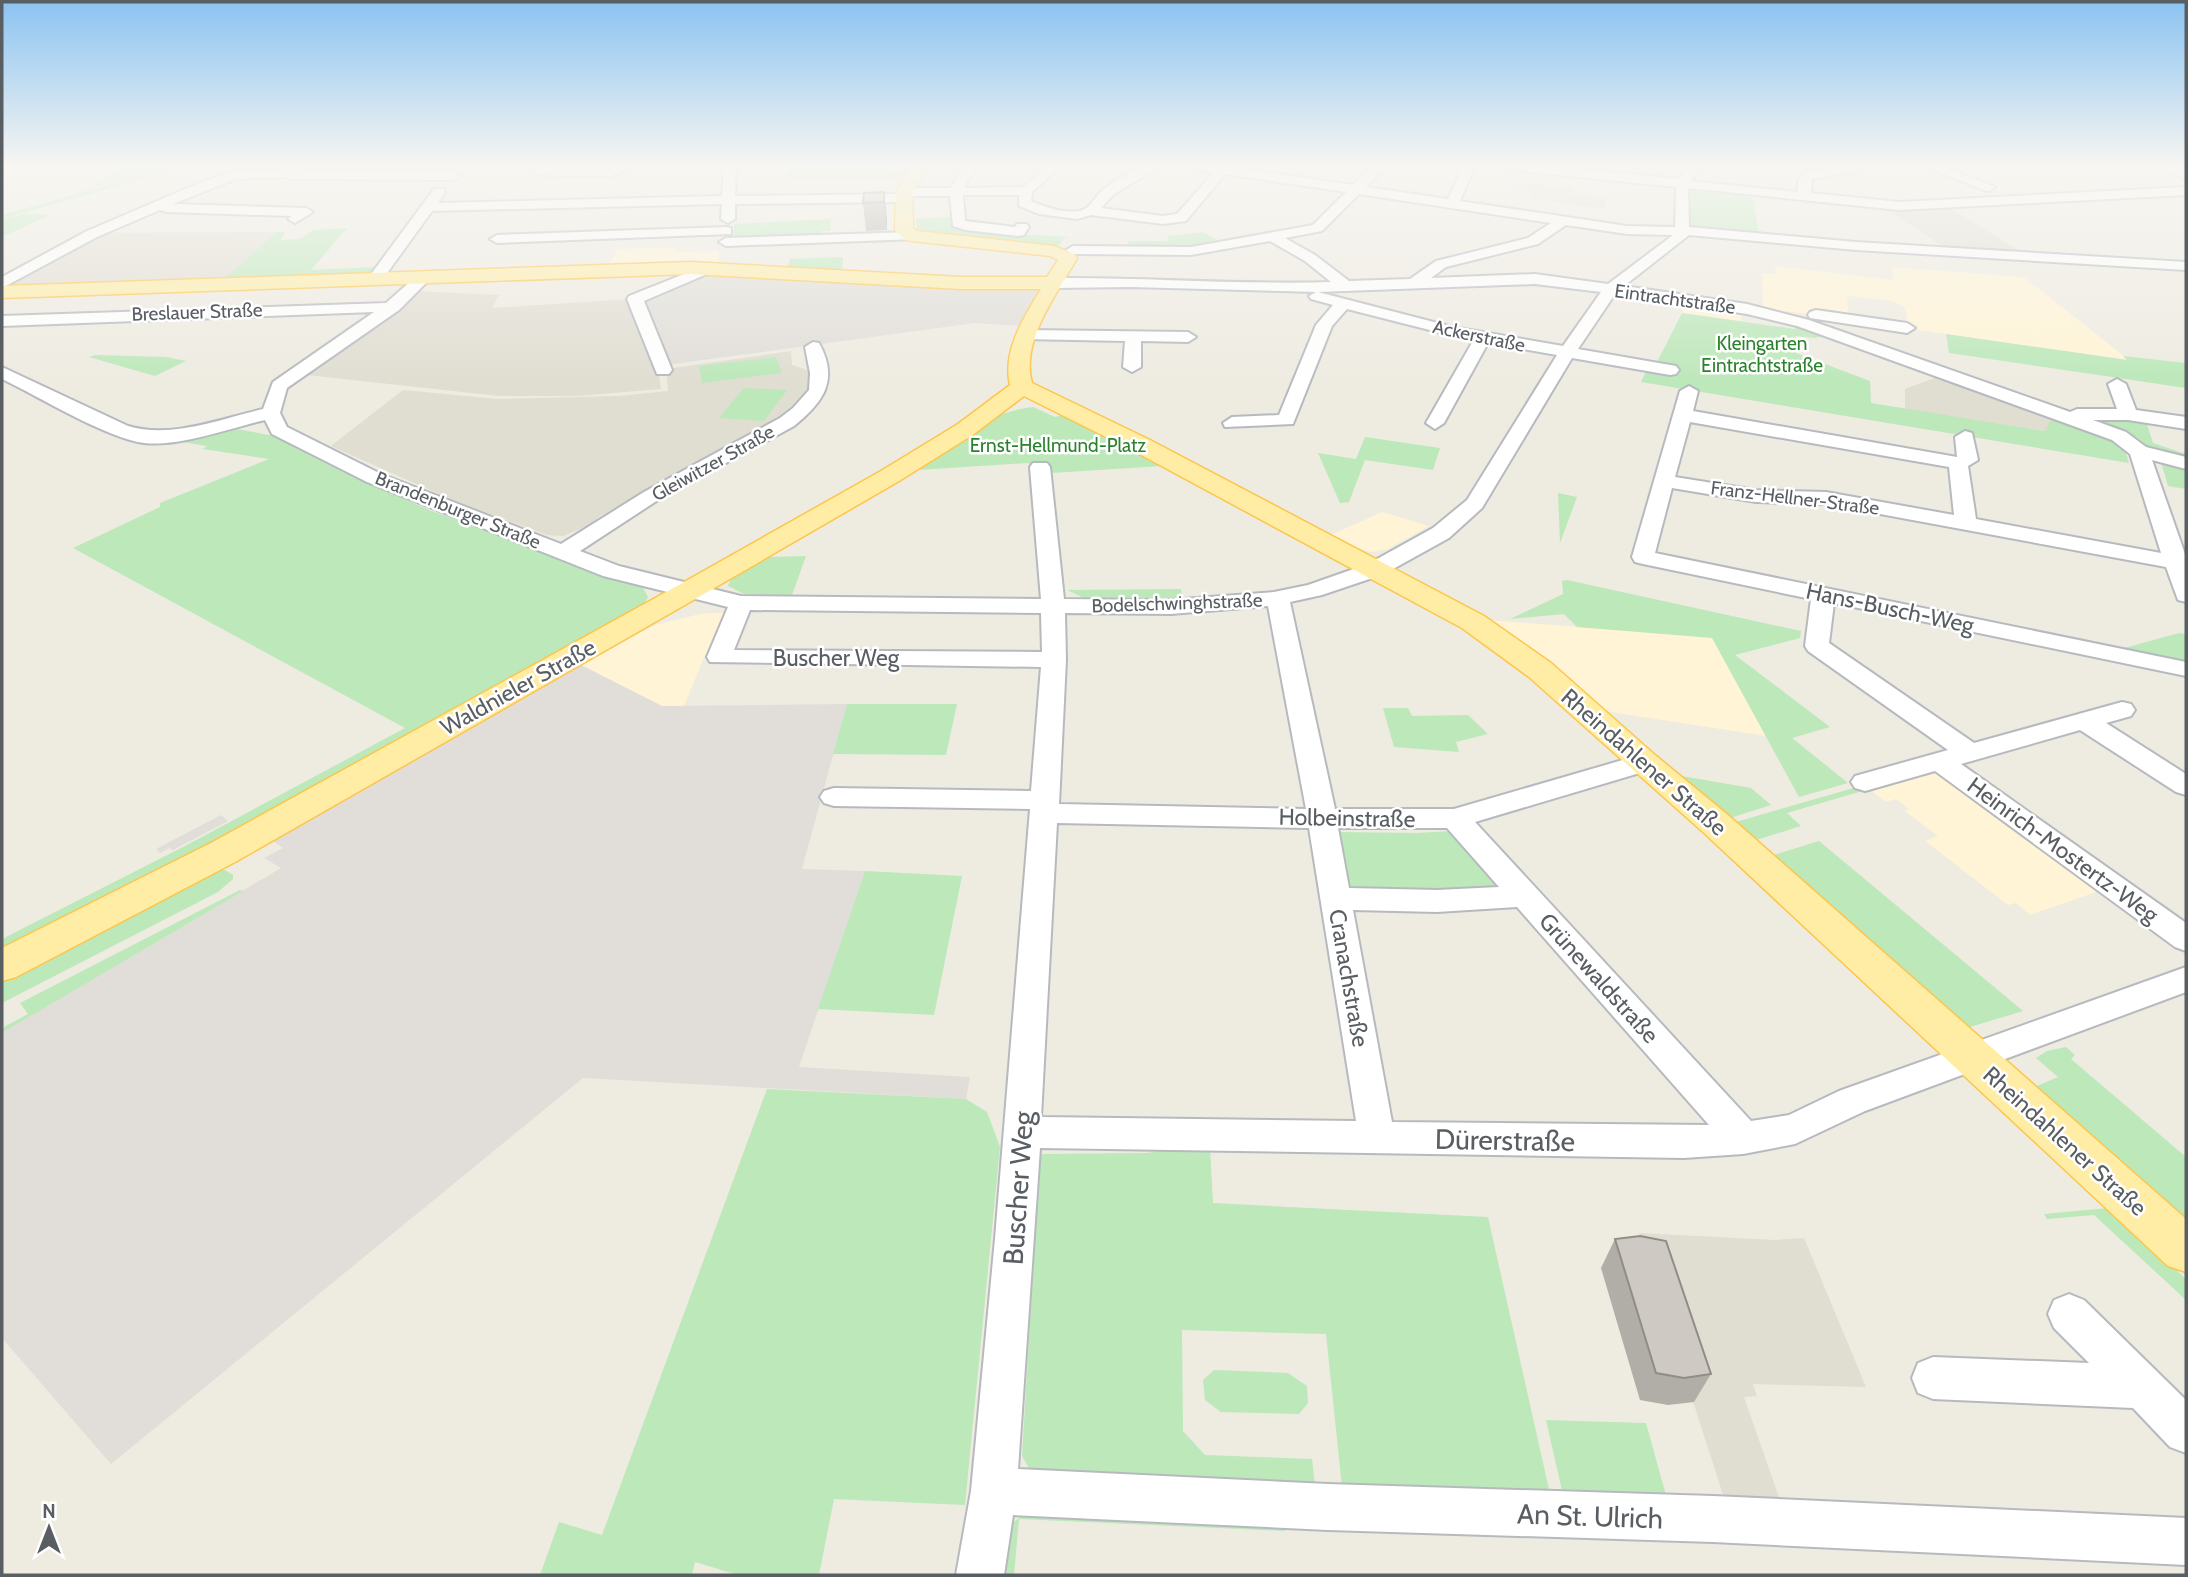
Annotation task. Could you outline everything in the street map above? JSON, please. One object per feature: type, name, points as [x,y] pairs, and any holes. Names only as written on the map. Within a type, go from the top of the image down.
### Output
[{"type":"main road","points":[[928,238],[1068,252],[1068,258],[1020,353],[1017,377],[1023,387]]},
{"type":"main road","points":[[2,292],[377,277],[717,268],[961,282],[1054,283]]},
{"type":"main road","name":"Rheindahlener Straße","points":[[1023,387],[1141,445],[1376,569],[1473,622],[1531,663],[1726,833],[2186,1250]]},
{"type":"main road","name":"Waldnieler Straße","points":[[2,966],[224,852],[687,592],[890,476],[966,429],[1023,387]]},
{"type":"street","points":[[2,283],[85,238]]},
{"type":"street","points":[[377,277],[406,238]]},
{"type":"street","points":[[497,239],[658,238]]},
{"type":"street","points":[[663,370],[635,299],[717,268],[726,238]]},
{"type":"street","points":[[1068,252],[1076,238]]},
{"type":"street","points":[[1068,252],[1175,252],[1275,238],[1310,258],[1344,295],[1324,325],[1286,421],[1232,422]]},
{"type":"street","points":[[1413,284],[1441,264],[1538,238]]},
{"type":"street","name":"Bodelschwinghstraße","points":[[687,592],[741,603],[1171,607],[1274,599],[1314,590],[1376,569],[1441,533],[1475,504],[1567,353],[1611,289],[1679,238]]},
{"type":"street","points":[[1758,238],[2186,267]]},
{"type":"street","points":[[2,270],[25,270]]},
{"type":"street","points":[[193,431],[279,386],[393,307],[425,276]]},
{"type":"street","name":"Eintrachtstraße","points":[[1344,295],[1413,284],[1535,279],[1747,309],[1786,319],[2119,436],[2139,451],[2186,463]]},
{"type":"street","name":"Ackerstraße","points":[[1054,283],[1130,282],[1291,288],[1344,295],[1483,338],[1670,370]]},
{"type":"street","name":"Breslauer Straße","points":[[2,321],[134,314],[393,307]]},
{"type":"street","points":[[1786,319],[1809,314],[1907,328]]},
{"type":"street","points":[[13,335],[35,321]]},
{"type":"street","points":[[1027,335],[1188,337]]},
{"type":"street","points":[[1132,367],[1133,337]]},
{"type":"street","points":[[1434,422],[1483,338]]},
{"type":"street","name":"Gleiwitzer Straße","points":[[563,552],[651,496],[787,422],[804,409],[820,391],[821,381],[813,347]]},
{"type":"street","points":[[2,372],[121,430],[144,436],[168,437],[271,413],[279,386]]},
{"type":"street","points":[[2118,384],[2128,414]]},
{"type":"street","points":[[1665,481],[1689,391]]},
{"type":"street","name":"Brandenburger Straße","points":[[271,413],[279,430],[374,478],[611,571],[687,592]]},
{"type":"street","points":[[2063,416],[2128,414],[2186,423]]},
{"type":"street","points":[[1684,415],[1958,463],[1968,460],[1965,437]]},
{"type":"street","points":[[2139,451],[2181,563],[2186,595]]},
{"type":"street","points":[[1958,463],[1966,524]]},
{"type":"street","name":"Buscher Weg","points":[[980,1575],[994,1491],[1054,660],[1053,606],[1040,467]]},
{"type":"street","name":"Hans-Busch-Weg","points":[[1665,481],[1643,557],[2186,669]]},
{"type":"street","name":"Franz-Hellner-Straße","points":[[1665,481],[1756,496],[1826,498],[2181,563]]},
{"type":"street","points":[[1823,594],[1817,646],[1970,753]]},
{"type":"street","name":"Cranachstraße","points":[[1274,599],[1280,605],[1310,748],[1377,1139]]},
{"type":"street","name":"Buscher Weg","points":[[741,603],[719,657],[1054,660]]},
{"type":"street","points":[[1865,782],[2122,710]]},
{"type":"street","points":[[2083,720],[2186,786]]},
{"type":"street","name":"Heinrich-Mostertz-Weg","points":[[1940,762],[2186,939]]},
{"type":"street","name":"Holbeinstraße","points":[[1043,807],[1393,821],[1455,818],[1643,763]]},
{"type":"street","points":[[834,797],[1043,807]]},
{"type":"street","name":"Grünewaldstraße","points":[[1455,818],[1743,1139]]},
{"type":"street","points":[[1336,900],[1437,901],[1526,896]]},
{"type":"street","name":"Dürerstraße","points":[[1022,1132],[1684,1142],[1743,1139],[1795,1129],[1852,1101],[2186,979]]},
{"type":"street","points":[[2069,1314],[2186,1431]]},
{"type":"street","points":[[1933,1378],[2141,1387]]},
{"type":"street","name":"An St. Ulrich","points":[[994,1491],[1328,1507],[1713,1519],[2186,1542]]},
{"type":"shaded area","points":[[89,238],[270,238],[224,279],[2,289],[3,285]]},
{"type":"shaded area","points":[[1930,238],[1998,238],[2026,255],[1948,250]]},
{"type":"shaded area","points":[[675,247],[675,252],[719,251],[719,264],[608,266],[618,249]]},
{"type":"shaded area","points":[[1775,266],[1894,280],[1891,267],[2024,277],[2129,360],[1911,329],[1905,326],[1907,317],[1904,307],[1892,301],[1847,296],[1849,318],[1763,309],[1762,273],[1776,274]]},
{"type":"shaded area","points":[[719,270],[1042,289],[1022,326],[975,323],[666,365],[640,299]]},
{"type":"shaded area","points":[[415,291],[499,295],[492,308],[631,299],[658,370],[661,389],[577,396],[499,396],[307,375],[401,308]]},
{"type":"shaded area","points":[[1686,304],[1744,312],[1740,321],[1682,313]]},
{"type":"shaded area","points":[[791,351],[792,365],[813,372],[810,391],[797,408],[597,518],[597,522],[563,536],[547,535],[450,499],[331,446],[403,390],[497,399],[618,396],[668,391],[666,369]]},
{"type":"shaded area","points":[[1937,377],[2052,418],[2046,431],[1905,409],[1905,389]]},
{"type":"shaded area","points":[[1382,512],[1429,526],[1388,549],[1371,552],[1331,535]]},
{"type":"shaded area","points":[[731,612],[713,655],[705,655],[684,706],[662,706],[581,665],[655,625],[700,614]]},
{"type":"shaded area","points":[[1488,620],[1712,637],[1766,736],[1604,711]]},
{"type":"shaded area","points":[[581,665],[662,706],[847,704],[802,869],[865,871],[799,1067],[970,1077],[966,1099],[583,1078],[111,1464],[2,1338],[2,1033],[281,868],[264,858],[283,848],[273,841]]},
{"type":"shaded area","points":[[1938,768],[2105,889],[2030,915],[2016,903],[2008,905],[1925,841],[1938,836],[1905,811],[1909,809],[1896,799],[1886,802],[1869,789]]},
{"type":"shaded area","points":[[221,815],[228,821],[173,850],[170,848],[160,853],[156,849]]},
{"type":"shaded area","points":[[1639,1233],[1775,1240],[1804,1238],[1866,1387],[1753,1384],[1757,1396],[1744,1397],[1781,1503],[1725,1501]]},
{"type":"green space","points":[[270,238],[339,238],[311,270],[377,267],[372,274],[224,279]]},
{"type":"green space","points":[[734,238],[786,238],[734,240]]},
{"type":"green space","points":[[969,238],[1066,238],[1058,246]]},
{"type":"green space","points":[[1168,238],[1213,238],[1224,244],[1126,249],[1129,241],[1167,241]]},
{"type":"green space","points":[[843,257],[842,271],[787,268],[790,259]]},
{"type":"green space","name":"Kleingarten Eintrachtstraße","points":[[1682,313],[1795,329],[1795,325],[1824,336],[1795,336],[1793,352],[1870,381],[1871,403],[2045,431],[2052,418],[2123,444],[2129,463],[1641,382],[1647,369],[1653,370]]},
{"type":"green space","points":[[1946,334],[2127,360],[2123,356],[2186,363],[2186,388],[1949,353]]},
{"type":"green space","points":[[89,357],[166,357],[186,361],[155,376]]},
{"type":"green space","points":[[776,357],[782,373],[702,383],[699,366]]},
{"type":"green space","points":[[744,388],[787,390],[764,421],[719,418]]},
{"type":"green space","name":"Ernst-Hellmund-Platz","points":[[1033,407],[1055,417],[1062,415],[1162,466],[1051,473],[1027,463],[918,470],[1000,415]]},
{"type":"green space","points":[[2083,418],[2145,418],[2153,443],[2186,454],[2186,459],[2156,452]]},
{"type":"green space","points":[[232,428],[274,436],[331,466],[429,510],[642,586],[648,597],[641,609],[2,956],[2,939],[187,845],[405,728],[73,548],[160,507],[160,503],[269,459],[203,449],[207,446],[183,442]]},
{"type":"green space","points":[[1365,437],[1440,448],[1433,470],[1365,460],[1349,502],[1340,503],[1318,453],[1356,459]]},
{"type":"green space","points":[[2161,462],[2186,466],[2186,489],[2168,486]]},
{"type":"green space","points":[[1558,493],[1577,497],[1560,543]]},
{"type":"green space","points":[[806,556],[792,595],[744,594],[728,586],[731,579],[769,557]]},
{"type":"green space","points":[[1562,581],[1801,631],[1800,638],[1735,655],[1830,727],[1792,738],[1848,783],[1799,797],[1712,638],[1577,627],[1564,614],[1510,619],[1563,594]]},
{"type":"green space","points":[[1181,589],[1182,597],[1173,598],[1082,597],[1067,590]]},
{"type":"green space","points":[[2179,633],[2185,634],[2186,639],[2185,666],[2121,649]]},
{"type":"green space","points":[[847,704],[957,704],[946,755],[833,754]]},
{"type":"green space","points":[[1383,708],[1408,708],[1412,716],[1468,715],[1488,734],[1456,742],[1459,752],[1394,747]]},
{"type":"green space","points":[[1676,775],[1751,788],[1771,805],[1730,818]]},
{"type":"green space","points":[[1864,785],[1869,789],[1787,813],[1801,826],[1756,840],[1736,822]]},
{"type":"green space","points":[[1453,831],[1506,890],[1347,891],[1336,832]]},
{"type":"green space","points":[[1819,841],[2023,1011],[1970,1027],[1980,1036],[1967,1037],[1774,855]]},
{"type":"green space","points":[[217,870],[225,870],[233,875],[233,879],[218,892],[2,1003],[2,974]]},
{"type":"green space","points":[[865,871],[962,876],[934,1015],[818,1009]]},
{"type":"green space","points":[[240,890],[243,891],[2,1033],[2,1028],[28,1014],[20,1003]]},
{"type":"green space","points":[[2066,1047],[2075,1055],[2071,1059],[2186,1157],[2186,1238],[2010,1078],[2022,1073],[2037,1086],[2058,1077],[2036,1058],[2047,1051]]},
{"type":"green space","points":[[767,1089],[966,1099],[987,1112],[1000,1147],[965,1505],[834,1499],[819,1575],[738,1575],[695,1562],[692,1575],[540,1575],[559,1522],[602,1535]]},
{"type":"green space","points":[[1180,1147],[1210,1148],[1213,1203],[1488,1217],[1550,1494],[1342,1487],[1326,1334],[1182,1330],[1183,1431],[1205,1455],[1312,1459],[1315,1485],[1030,1470],[1022,1456],[1040,1154],[1147,1153]]},
{"type":"green space","points":[[2108,1208],[2186,1279],[2186,1300],[2094,1215],[2047,1219],[2044,1214]]},
{"type":"green space","points":[[1214,1370],[1288,1373],[1307,1386],[1308,1403],[1299,1414],[1221,1412],[1205,1400],[1203,1380]]},
{"type":"green space","points":[[1546,1420],[1646,1423],[1667,1499],[1563,1495]]},
{"type":"green space","points":[[1030,1510],[1283,1522],[1285,1531],[1019,1519],[1014,1575],[998,1575],[1008,1526]]},
{"type":"building","points":[[1640,1236],[1666,1241],[1711,1374],[1684,1378],[1656,1373],[1615,1239]]}]
